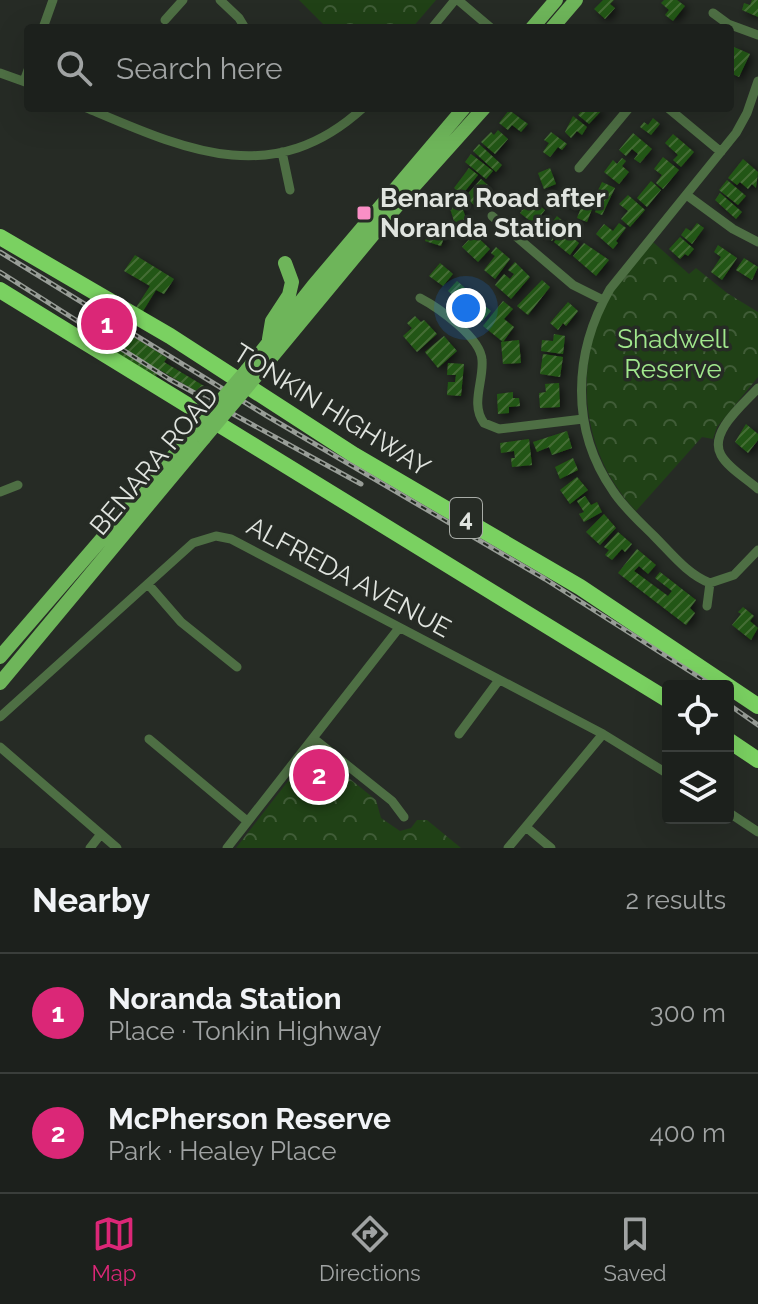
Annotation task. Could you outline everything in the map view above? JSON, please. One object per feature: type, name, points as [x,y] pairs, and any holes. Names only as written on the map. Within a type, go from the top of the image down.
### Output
[{"type":"highway","name":"TONKIN HIGHWAY","points":[[0,237],[170,336],[354,455],[558,574],[758,706]]},
{"type":"highway","name":"4","points":[[0,290],[662,696]]},
{"type":"highway","points":[[734,744],[758,760]]},
{"type":"main road","points":[[535,24],[556,0]]},
{"type":"main road","points":[[555,24],[576,0]]},
{"type":"main road","name":"BENARA ROAD","points":[[251,373],[268,343],[313,286],[461,112]]},
{"type":"main road","name":"BENARA ROAD","points":[[0,683],[251,373],[480,112]]},
{"type":"main road","points":[[414,167],[414,173],[454,139]]},
{"type":"main road","name":"BENARA ROAD","points":[[313,286],[323,286],[386,210],[406,195]]},
{"type":"main road","points":[[268,343],[272,321],[289,295],[292,282],[285,263]]},
{"type":"main road","name":"BENARA ROAD","points":[[0,657],[199,435]]},
{"type":"street","points":[[44,24],[53,0]]},
{"type":"street","points":[[165,20],[183,0]]},
{"type":"street","points":[[220,0],[243,24]]},
{"type":"street","points":[[435,24],[456,0],[486,24]]},
{"type":"street","points":[[713,13],[728,24]]},
{"type":"street","points":[[734,26],[758,35]]},
{"type":"street","points":[[0,73],[24,81]]},
{"type":"street","points":[[758,81],[747,113],[721,152],[688,196],[620,274],[603,300],[584,355],[581,379],[583,419],[592,450],[614,493],[690,572],[710,583],[734,575],[758,550]]},
{"type":"street","points":[[97,112],[173,144],[242,157],[282,152],[332,132],[358,112]]},
{"type":"street","points":[[579,168],[626,112]]},
{"type":"street","points":[[673,112],[721,152]]},
{"type":"street","points":[[747,113],[758,117]]},
{"type":"street","points":[[282,152],[290,190]]},
{"type":"street","points":[[688,196],[733,229],[758,242]]},
{"type":"street","points":[[492,216],[573,285],[603,300]]},
{"type":"street","points":[[420,298],[460,328],[478,347],[482,360],[477,410],[484,423],[499,429],[583,419]]},
{"type":"street","points":[[758,388],[721,431],[718,446],[723,458],[758,489]]},
{"type":"street","points":[[0,492],[18,485]]},
{"type":"street","name":"ALFREDA AVENUE","points":[[0,717],[193,543],[216,536],[231,539],[603,734],[662,770]]},
{"type":"street","points":[[707,606],[710,583]]},
{"type":"street","points":[[148,584],[181,622],[237,667]]},
{"type":"street","points":[[227,848],[399,628]]},
{"type":"street","points":[[459,734],[499,680]]},
{"type":"street","points":[[508,848],[603,734]]},
{"type":"street","points":[[313,738],[392,801],[404,817]]},
{"type":"street","points":[[149,739],[247,821]]},
{"type":"street","points":[[0,747],[117,848]]},
{"type":"street","points":[[734,816],[758,832]]},
{"type":"street","points":[[526,827],[551,848]]},
{"type":"street","points":[[90,848],[101,834]]},
{"type":"green space","points":[[299,0],[436,0],[415,24],[323,24]]},
{"type":"green space","name":"Shadwell Reserve","points":[[653,242],[689,274],[696,268],[727,293],[758,312],[758,377],[717,427],[713,439],[702,437],[636,511],[602,461],[593,433],[587,375],[591,345],[600,317],[618,284]]},
{"type":"green space","points":[[313,749],[376,800],[381,818],[400,831],[411,828],[417,820],[427,820],[461,848],[236,848]]},
{"type":"building","points":[[603,0],[614,0],[610,4],[615,8],[605,19],[594,9]]},
{"type":"building","points":[[677,0],[685,6],[673,21],[665,15],[669,10],[661,3]]},
{"type":"building","points":[[752,0],[758,0],[758,17],[742,10],[744,3],[750,5]]},
{"type":"building","points":[[734,47],[750,54],[739,77],[734,75]]},
{"type":"building","points":[[507,112],[512,112],[528,124],[521,132],[512,125],[508,130],[499,123]]},
{"type":"building","points":[[581,112],[600,112],[589,124],[578,115]]},
{"type":"building","points":[[573,116],[587,127],[582,135],[577,131],[571,138],[565,132]]},
{"type":"building","points":[[653,118],[660,124],[651,135],[640,127],[644,122],[648,125]]},
{"type":"building","points":[[498,130],[508,139],[495,154],[481,142],[491,132],[494,135]]},
{"type":"building","points":[[551,132],[567,144],[562,150],[558,147],[550,157],[543,152],[549,143],[544,140]]},
{"type":"building","points":[[633,133],[652,149],[640,163],[634,159],[638,154],[632,149],[626,156],[619,150]]},
{"type":"building","points":[[673,134],[694,152],[681,167],[673,160],[678,155],[665,143]]},
{"type":"building","points":[[479,144],[502,165],[496,172],[473,151]]},
{"type":"building","points":[[471,154],[493,171],[486,179],[465,162]]},
{"type":"building","points":[[663,157],[679,170],[663,189],[656,183],[662,175],[654,169]]},
{"type":"building","points":[[622,158],[626,161],[622,166],[629,172],[619,184],[604,172],[613,160],[617,164]]},
{"type":"building","points":[[743,159],[758,172],[756,188],[752,184],[748,189],[728,178]]},
{"type":"building","points":[[469,168],[478,175],[462,195],[454,188]]},
{"type":"building","points":[[550,168],[556,184],[544,189],[538,173]]},
{"type":"building","points":[[481,179],[491,188],[475,206],[465,197]]},
{"type":"building","points":[[727,180],[746,196],[738,205],[719,190]]},
{"type":"building","points":[[651,181],[661,190],[647,207],[637,198]]},
{"type":"building","points":[[602,182],[615,188],[602,215],[595,212],[599,204],[593,201]]},
{"type":"building","points":[[567,190],[589,199],[586,207],[592,209],[587,222],[577,218],[581,208],[562,203]]},
{"type":"building","points":[[720,193],[742,212],[736,219],[715,200]]},
{"type":"building","points":[[527,195],[545,210],[534,224],[520,213],[522,211],[518,207]]},
{"type":"building","points":[[628,195],[645,210],[630,227],[621,219],[628,211],[619,204]]},
{"type":"building","points":[[459,198],[471,233],[459,237],[448,202]]},
{"type":"building","points":[[557,216],[565,223],[552,241],[535,227],[539,221],[542,224],[546,220],[551,224]]},
{"type":"building","points":[[619,223],[626,228],[613,249],[596,234],[604,224],[613,231]]},
{"type":"building","points":[[697,223],[704,228],[692,244],[681,235],[686,228],[691,231]]},
{"type":"building","points":[[567,226],[575,232],[572,237],[579,243],[570,255],[554,242]]},
{"type":"building","points":[[430,227],[446,232],[441,246],[425,241]]},
{"type":"building","points":[[474,234],[490,249],[478,262],[462,247]]},
{"type":"building","points":[[680,237],[694,249],[680,259],[669,249]]},
{"type":"building","points":[[584,243],[609,260],[596,276],[573,256]]},
{"type":"building","points":[[718,245],[737,258],[722,280],[711,272],[721,257],[714,252]]},
{"type":"building","points":[[496,247],[510,259],[495,279],[484,270],[495,256],[491,253]]},
{"type":"building","points":[[135,255],[174,279],[164,294],[156,290],[129,334],[167,358],[164,362],[209,389],[204,396],[160,370],[156,376],[92,338],[104,318],[122,329],[150,286],[124,271]]},
{"type":"building","points":[[744,258],[758,267],[752,280],[736,270]]},
{"type":"building","points":[[515,262],[530,277],[511,299],[495,285],[504,274],[510,279],[514,274],[508,270]]},
{"type":"building","points":[[440,263],[453,274],[443,286],[429,276]]},
{"type":"building","points":[[542,280],[550,287],[528,315],[517,306]]},
{"type":"building","points":[[457,281],[472,294],[463,304],[448,291]]},
{"type":"building","points":[[477,294],[483,299],[480,302],[491,311],[482,321],[466,307]]},
{"type":"building","points":[[503,301],[513,309],[504,319],[514,327],[503,342],[483,326]]},
{"type":"building","points":[[568,302],[578,311],[566,326],[563,323],[558,330],[550,323]]},
{"type":"building","points":[[415,316],[421,322],[424,320],[437,334],[417,352],[403,336],[412,328],[407,323]]},
{"type":"building","points":[[554,334],[565,336],[563,354],[541,351],[542,340],[553,341]]},
{"type":"building","points":[[444,336],[457,351],[438,368],[425,352]]},
{"type":"building","points":[[519,340],[521,363],[503,364],[501,342]]},
{"type":"building","points":[[543,354],[563,357],[560,377],[540,374]]},
{"type":"building","points":[[448,363],[464,364],[461,396],[447,395],[448,382],[455,382],[456,375],[447,375]]},
{"type":"building","points":[[559,383],[560,407],[540,408],[539,393],[546,392],[545,384]]},
{"type":"building","points":[[513,392],[513,398],[519,398],[520,406],[509,407],[509,413],[498,414],[497,394]]},
{"type":"building","points":[[746,424],[758,434],[758,440],[748,453],[735,442]]},
{"type":"building","points":[[567,431],[572,448],[552,455],[549,447],[537,452],[533,442]]},
{"type":"building","points":[[529,439],[532,465],[512,467],[514,451],[501,453],[500,443]]},
{"type":"building","points":[[573,458],[578,470],[560,479],[555,467]]},
{"type":"building","points":[[577,477],[588,490],[570,504],[560,490]]},
{"type":"building","points":[[585,496],[591,505],[597,502],[602,512],[584,522],[579,514],[584,512],[577,501]]},
{"type":"building","points":[[604,514],[616,528],[600,545],[586,532]]},
{"type":"building","points":[[618,532],[632,544],[612,560],[605,555],[609,550],[604,547]]},
{"type":"building","points":[[637,549],[656,565],[648,574],[639,566],[634,571],[668,596],[672,591],[655,578],[660,572],[696,600],[690,608],[695,613],[686,625],[618,573]]},
{"type":"building","points":[[743,607],[754,616],[750,621],[758,628],[751,640],[732,625]]},
{"type":"railway","points":[[0,252],[267,416],[545,579],[704,680]]},
{"type":"railway","points":[[0,272],[169,379],[361,484]]},
{"type":"railway","points":[[734,708],[758,725]]},
{"type":"place","name":"Benara Road after Noranda Station","points":[[364,213]]},
{"type":"place","name":"Noranda Station","points":[[107,324]]},
{"type":"place","name":"McPherson Reserve","points":[[319,775]]}]
